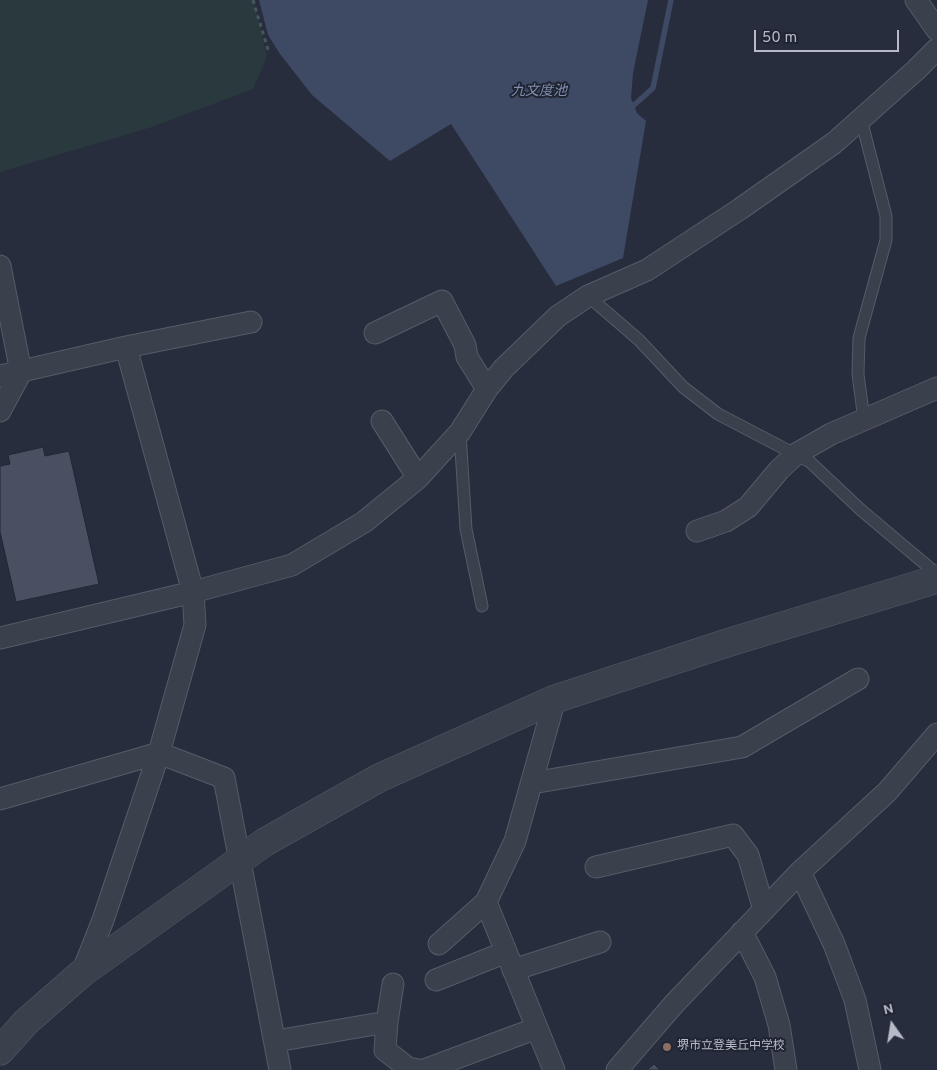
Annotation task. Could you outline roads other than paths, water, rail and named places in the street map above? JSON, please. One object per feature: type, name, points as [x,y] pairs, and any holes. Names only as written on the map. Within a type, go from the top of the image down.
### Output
[{"type":"street","points":[[916,0],[937,30]]},
{"type":"street","points":[[0,638],[193,592],[292,565],[364,522],[418,478],[460,432],[487,389],[504,368],[558,316],[588,296],[647,270],[819,154],[834,143],[936,52]]},
{"type":"street","points":[[0,411],[21,372],[1,271]]},
{"type":"street","points":[[374,333],[442,301],[465,345],[467,357],[487,389]]},
{"type":"street","points":[[0,376],[126,347],[251,322]]},
{"type":"street","points":[[82,973],[103,920],[160,753],[195,625],[193,592],[126,347]]},
{"type":"street","points":[[697,531],[726,521],[748,507],[779,470],[796,454],[831,434],[937,388]]},
{"type":"street","points":[[382,421],[418,478]]},
{"type":"street","points":[[0,1051],[26,1022],[82,973],[265,842],[379,778],[555,699],[730,642],[937,579]]},
{"type":"street","points":[[532,783],[742,747],[858,679]]},
{"type":"street","points":[[439,944],[486,902],[515,841],[555,699]]},
{"type":"street","points":[[617,1070],[674,1004],[742,932],[800,872],[887,792],[937,734]]},
{"type":"street","points":[[0,799],[160,753],[224,778],[276,1041],[280,1070]]},
{"type":"street","points":[[596,867],[733,835],[748,855],[764,910]]},
{"type":"street","points":[[800,872],[834,944],[855,1000],[870,1070]]},
{"type":"street","points":[[486,902],[554,1070]]},
{"type":"street","points":[[742,932],[765,977],[779,1025],[786,1070]]},
{"type":"street","points":[[436,980],[510,961],[600,942]]},
{"type":"street","points":[[393,984],[385,1050],[408,1068],[419,1070]]},
{"type":"street","points":[[276,1041],[387,1022]]},
{"type":"street","points":[[424,1070],[470,1062],[537,1028]]},
{"type":"lane","points":[[861,119],[886,216],[886,240],[859,338],[858,374],[864,420]]},
{"type":"lane","points":[[588,296],[639,340],[683,387],[718,414],[810,462],[861,510],[937,574]]},
{"type":"lane","points":[[460,432],[466,529],[482,606]]},
{"type":"water","name":"九文度池","points":[[259,0],[648,0],[633,73],[631,98],[637,113],[646,121],[623,258],[556,286],[451,124],[390,161],[312,95],[280,54],[268,35]]},
{"type":"waterway","points":[[633,106],[653,88],[671,0]]},
{"type":"place","name":"堺市立登美丘中学校","points":[[667,1047]]}]
